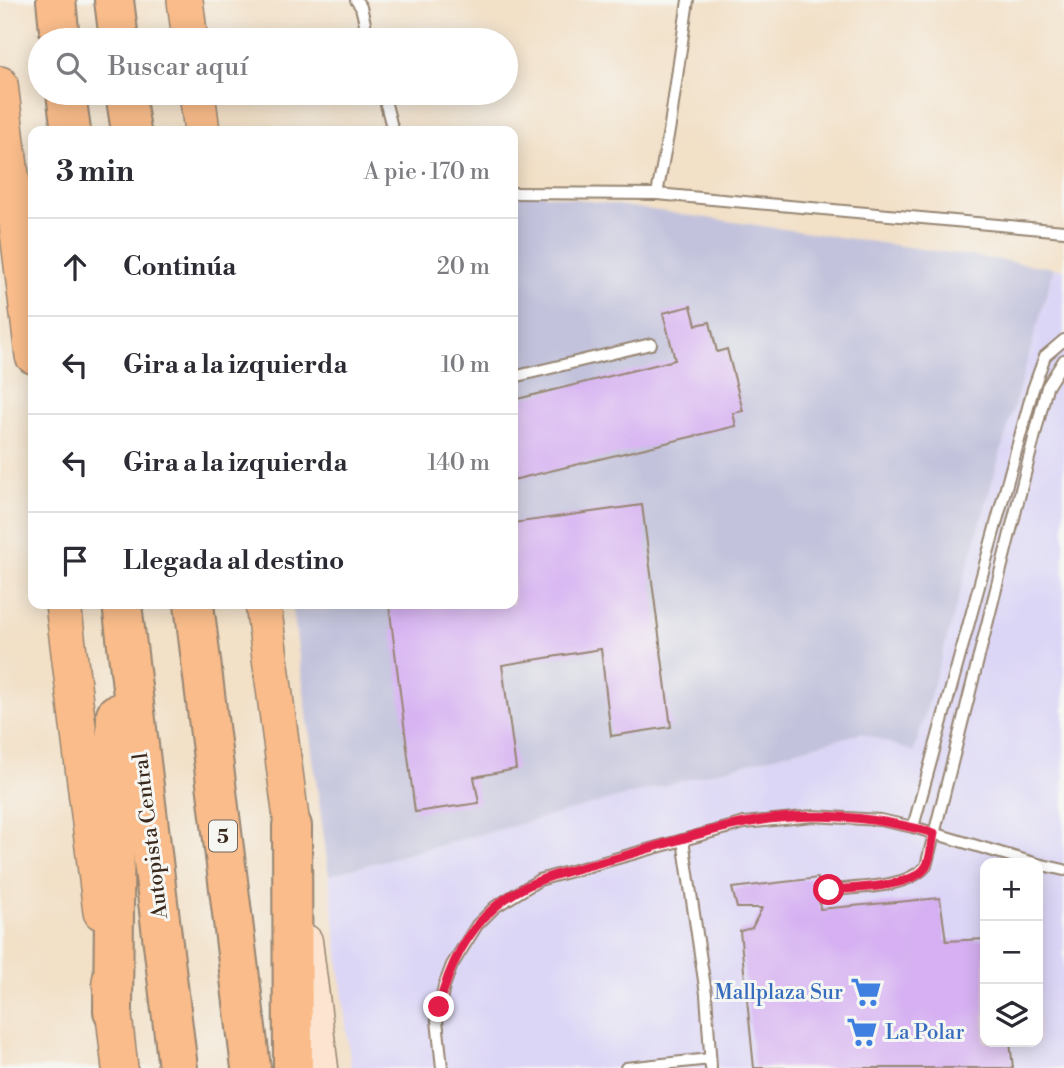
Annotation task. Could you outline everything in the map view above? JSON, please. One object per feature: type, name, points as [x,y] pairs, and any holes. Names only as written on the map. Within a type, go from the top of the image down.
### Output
[{"type":"highway","points":[[55,0],[58,28]]},
{"type":"highway","points":[[114,0],[118,28]]},
{"type":"highway","points":[[68,105],[70,126]]},
{"type":"highway","points":[[127,105],[130,126]]},
{"type":"highway","points":[[113,1012],[117,609]]},
{"type":"highway","name":"Autopista Central","points":[[123,609],[178,1068]]},
{"type":"highway","name":"5","points":[[195,609],[251,1068]]},
{"type":"highway","points":[[292,826],[293,1068]]},
{"type":"main road","points":[[185,0],[188,28]]},
{"type":"main road","points":[[1,94],[3,140],[28,320]]},
{"type":"main road","points":[[199,105],[201,126]]},
{"type":"main road","points":[[65,609],[120,1068]]},
{"type":"main road","points":[[264,609],[322,1068]]},
{"type":"lane","points":[[356,0],[366,28]]},
{"type":"lane","points":[[657,194],[688,0]]},
{"type":"lane","points":[[386,105],[392,126]]},
{"type":"lane","points":[[518,193],[657,194],[1064,231]]},
{"type":"lane","points":[[913,827],[1033,389],[1045,356],[1064,340]]},
{"type":"lane","points":[[518,376],[651,344]]},
{"type":"lane","points":[[829,890],[900,882],[917,877],[926,866],[1047,387],[1064,360]]},
{"type":"lane","points":[[442,1068],[438,1020],[448,975],[463,945],[495,906],[539,880],[744,823],[813,816],[880,820],[913,827],[1016,858]]},
{"type":"lane","points":[[625,1068],[710,1063],[706,994],[683,840]]},
{"type":"lane","points":[[1043,866],[1064,870]]},
{"type":"lane","points":[[434,1068],[440,1052]]},
{"type":"shaded area","points":[[518,191],[1054,268],[914,752],[861,733],[329,875],[293,609],[518,609]]},
{"type":"shaded area","points":[[1054,268],[1064,269],[1064,1068],[351,1068],[329,875],[861,733],[914,751]]},
{"type":"building","points":[[691,306],[696,325],[710,322],[717,352],[727,349],[743,411],[733,413],[736,426],[518,479],[518,399],[675,360],[663,313]]},
{"type":"building","points":[[642,505],[671,727],[611,736],[601,649],[502,665],[516,769],[474,777],[479,803],[415,812],[390,609],[518,609],[518,522]]},
{"type":"building","name":"Mallplaza Sur","points":[[818,878],[820,909],[940,898],[946,941],[980,939],[980,1047],[1011,1047],[1013,1068],[754,1068],[740,931],[752,928],[762,908],[737,908],[732,888]]},
{"type":"place","name":"Mallplaza Sur","points":[[866,992]]},
{"type":"place","name":"La Polar","points":[[862,1032]]},
{"type":"route","points":[[439,1007],[452,965],[477,925],[495,906],[539,880],[710,831],[778,818],[813,816],[880,820],[934,833],[926,866],[917,877],[900,882],[829,890]]}]
